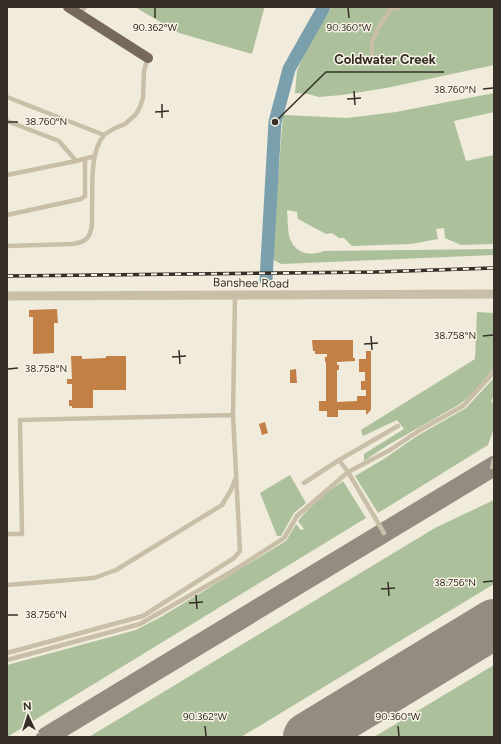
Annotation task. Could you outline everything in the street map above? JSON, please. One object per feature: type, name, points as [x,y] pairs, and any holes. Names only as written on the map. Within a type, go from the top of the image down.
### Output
[{"type":"main road","points":[[68,7],[82,11],[148,58]]},
{"type":"street","name":"Banshee Road","points":[[7,296],[382,296],[494,294]]},
{"type":"lane","points":[[372,53],[372,43],[377,30],[391,9],[399,7]]},
{"type":"lane","points":[[7,246],[81,243],[88,237],[91,230],[92,219],[95,156],[99,142],[104,135],[125,124],[136,114],[143,98],[144,71],[148,58]]},
{"type":"lane","points":[[7,97],[104,135]]},
{"type":"lane","points":[[7,121],[59,141],[76,161]]},
{"type":"lane","points":[[7,175],[95,156]]},
{"type":"lane","points":[[7,214],[81,200],[85,196],[85,158]]},
{"type":"lane","points":[[7,653],[143,616],[234,558],[240,551],[233,415],[236,295]]},
{"type":"lane","points":[[7,660],[140,624],[236,569],[284,538],[297,516],[348,472],[390,450],[420,430],[463,406],[494,372]]},
{"type":"lane","points":[[7,534],[22,534],[20,420],[233,415]]},
{"type":"lane","points":[[304,483],[339,460],[398,426]]},
{"type":"lane","points":[[339,460],[348,472],[384,533]]},
{"type":"lane","points":[[492,467],[494,460]]},
{"type":"lane","points":[[7,585],[94,578],[116,570],[222,505],[231,490],[237,475]]},
{"type":"green space","points":[[135,7],[265,7],[252,54],[179,33]]},
{"type":"green space","points":[[332,7],[494,7],[494,65],[386,88],[342,95],[319,97],[295,93],[297,71],[309,43]]},
{"type":"green space","points":[[494,93],[494,112],[454,121],[466,161],[494,155],[494,244],[461,245],[445,238],[444,228],[436,229],[438,239],[411,244],[352,246],[344,238],[339,238],[332,233],[326,234],[298,219],[297,212],[287,210],[288,230],[293,245],[300,251],[309,254],[323,251],[494,249],[494,255],[281,264],[272,259],[283,115],[347,118],[396,112]]},
{"type":"green space","points":[[477,312],[494,313],[494,368],[470,396],[460,404],[388,445],[364,461],[364,454],[404,429],[397,420],[363,436],[361,430],[475,359]]},
{"type":"green space","points":[[494,378],[494,397],[491,402],[494,403],[494,428],[488,445],[378,513],[355,476],[384,459],[417,436],[466,408]]},
{"type":"green space","points":[[290,475],[306,503],[294,513],[281,536],[277,536],[260,493]]},
{"type":"green space","points":[[343,481],[366,518],[7,737],[7,665],[136,630],[161,617],[286,541],[296,524],[301,530],[304,529],[298,521],[319,500]]},
{"type":"green space","points":[[494,500],[494,584],[241,737],[89,737],[435,528]]},
{"type":"green space","points":[[494,665],[494,737],[374,737]]},
{"type":"building","points":[[57,309],[58,323],[54,323],[54,353],[33,354],[33,317],[29,317],[29,310]]},
{"type":"building","points":[[312,340],[353,340],[353,358],[355,358],[355,361],[337,362],[337,365],[339,365],[339,370],[337,370],[337,402],[357,401],[357,396],[366,396],[366,390],[361,390],[361,381],[365,381],[365,372],[359,372],[359,359],[366,359],[366,351],[371,351],[371,410],[366,415],[366,410],[338,410],[338,417],[327,417],[327,411],[319,411],[319,401],[326,401],[325,357],[327,357],[327,354],[315,354],[315,351],[313,351]]},
{"type":"building","points":[[71,356],[82,356],[82,359],[106,358],[106,356],[126,356],[126,390],[93,390],[93,408],[72,408],[72,406],[69,406],[69,400],[72,400],[72,384],[67,384],[67,379],[72,379]]},
{"type":"building","points":[[296,369],[297,383],[290,383],[290,370]]},
{"type":"building","points":[[265,422],[268,433],[262,435],[259,424]]},
{"type":"waterway","points":[[266,280],[275,122],[289,69],[324,7]]},
{"type":"taxiway","points":[[46,737],[494,466]]},
{"type":"runway","points":[[308,737],[494,624]]},
{"type":"railway","points":[[7,276],[375,272],[494,268]]},
{"type":"place","name":"Coldwater Creek","points":[[275,122]]}]
